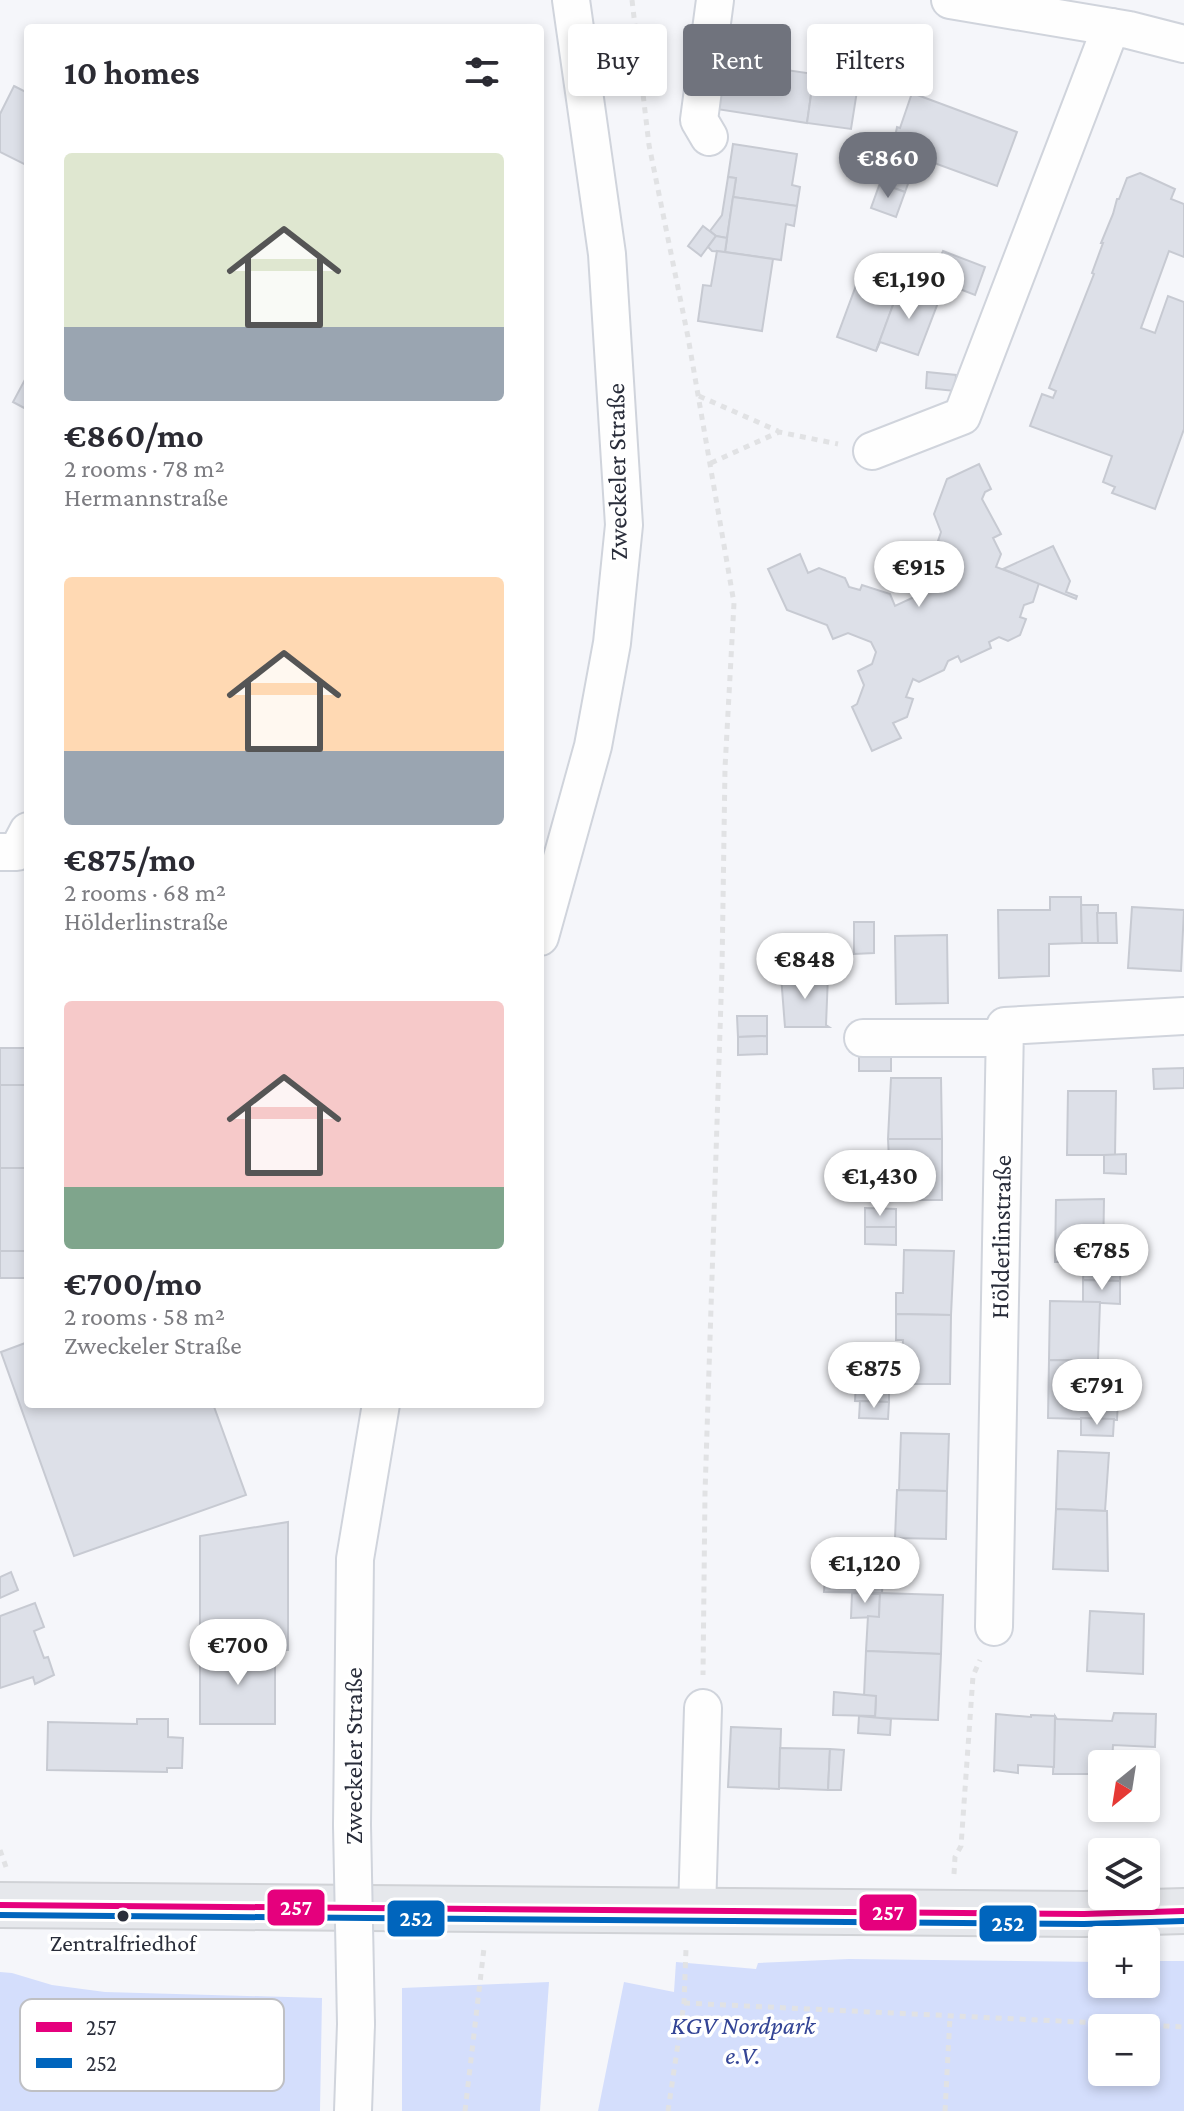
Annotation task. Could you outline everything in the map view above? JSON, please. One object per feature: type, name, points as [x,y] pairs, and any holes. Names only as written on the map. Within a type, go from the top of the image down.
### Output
[{"type":"main road","points":[[0,1905],[1084,1914],[1184,1911]]},
{"type":"street","name":"Zweckeler Straße","points":[[544,923],[593,746],[612,643],[624,525],[607,254],[571,0]]},
{"type":"street","points":[[709,137],[699,120],[715,0]]},
{"type":"street","points":[[950,0],[1127,19],[1184,44]]},
{"type":"street","points":[[872,451],[962,416],[1127,19]]},
{"type":"street","points":[[0,852],[17,852],[24,839]]},
{"type":"street","points":[[863,1038],[1005,1038],[1005,1026],[1184,1016]]},
{"type":"street","name":"Hölderlinstraße","points":[[994,1627],[1005,1038]]},
{"type":"street","name":"Zweckeler Straße","points":[[353,2111],[356,2024],[352,1825],[355,1559],[380,1408]]},
{"type":"street","points":[[692,1911],[703,1708]]},
{"type":"path","points":[[632,0],[649,145],[699,396],[734,603],[725,768],[722,969],[705,1493],[703,1708]]},
{"type":"path","points":[[699,396],[779,432],[872,451]]},
{"type":"path","points":[[711,463],[779,432]]},
{"type":"path","points":[[952,1911],[955,1857],[961,1846],[973,1676]]},
{"type":"path","points":[[465,2111],[488,1908]]},
{"type":"path","points":[[668,2111],[684,2003],[692,1911]]},
{"type":"path","points":[[684,2003],[1184,2027]]},
{"type":"path","points":[[945,2111],[950,2017]]},
{"type":"green space","name":"KGV Nordpark e.V.","points":[[849,1959],[1088,1962],[1088,1998],[1160,1998],[1160,1961],[1184,1961],[1184,2111],[598,2111],[624,1982],[674,1992],[676,1962],[756,1969],[758,1963]]},
{"type":"green space","points":[[0,1972],[52,1985],[105,1992],[322,1998],[320,2111],[0,2111]]},
{"type":"green space","points":[[549,1982],[540,2111],[402,2111],[402,1988]]},
{"type":"building","points":[[791,71],[807,73],[807,96],[811,96],[807,123],[710,108],[712,96],[791,96]]},
{"type":"building","points":[[14,86],[24,91],[24,164],[0,152],[0,114]]},
{"type":"building","points":[[811,96],[856,96],[851,129],[807,123]]},
{"type":"building","points":[[911,96],[920,96],[1017,132],[997,186],[918,157],[905,192],[880,183],[897,127],[900,128]]},
{"type":"building","points":[[733,144],[797,154],[792,185],[800,187],[797,206],[733,197],[736,178],[728,177]]},
{"type":"building","points":[[1140,173],[1175,189],[1171,199],[1184,204],[1184,257],[1169,251],[1141,328],[1155,333],[1168,296],[1184,302],[1184,429],[1155,509],[1112,493],[1115,487],[1103,482],[1112,456],[1030,426],[1042,394],[1053,398],[1056,391],[1049,388],[1094,274],[1117,199],[1127,178]]},
{"type":"building","points":[[728,177],[736,178],[727,238],[710,231],[722,215]]},
{"type":"building","points":[[880,183],[905,192],[896,217],[871,208]]},
{"type":"building","points":[[733,197],[797,206],[794,226],[786,224],[781,260],[725,252]]},
{"type":"building","points":[[703,226],[716,236],[701,256],[688,246]]},
{"type":"building","points":[[716,236],[727,238],[725,252],[712,251],[708,247]]},
{"type":"building","points":[[717,251],[773,259],[762,331],[698,321],[703,285],[711,286]]},
{"type":"building","points":[[943,251],[985,267],[975,295],[931,278]]},
{"type":"building","points":[[861,272],[900,286],[876,351],[837,337]]},
{"type":"building","points":[[900,286],[939,300],[918,355],[880,342],[876,351]]},
{"type":"building","points":[[927,372],[956,375],[955,391],[926,388]]},
{"type":"building","points":[[24,381],[24,408],[13,402]]},
{"type":"building","points":[[979,464],[991,489],[985,492],[982,499],[1001,534],[993,538],[1001,554],[996,567],[1039,583],[1033,602],[1024,605],[1020,617],[1026,619],[1020,635],[1008,641],[999,637],[989,642],[991,648],[961,662],[958,656],[948,661],[944,670],[919,682],[913,679],[906,697],[913,699],[907,717],[893,723],[901,738],[872,751],[852,707],[857,704],[864,685],[858,671],[872,664],[876,652],[871,642],[848,633],[833,639],[827,625],[787,610],[768,569],[800,554],[808,573],[819,568],[845,578],[849,587],[860,590],[862,585],[890,594],[895,606],[951,580],[956,564],[948,545],[938,541],[941,532],[934,514],[947,479]]},
{"type":"building","points":[[1053,546],[1070,581],[1066,592],[1077,596],[1076,599],[1003,569]]},
{"type":"building","points":[[1050,897],[1081,897],[1082,943],[1049,944],[1049,976],[999,978],[998,910],[1050,910]]},
{"type":"building","points":[[1081,905],[1098,905],[1098,943],[1082,943]]},
{"type":"building","points":[[1132,907],[1184,910],[1181,971],[1128,968]]},
{"type":"building","points":[[1097,913],[1116,913],[1117,943],[1098,943]]},
{"type":"building","points":[[854,922],[874,922],[874,953],[854,954]]},
{"type":"building","points":[[947,935],[948,1003],[896,1004],[895,936]]},
{"type":"building","points":[[828,975],[826,1025],[829,1027],[785,1027],[781,976]]},
{"type":"building","points":[[737,1016],[767,1016],[767,1036],[738,1037]]},
{"type":"building","points":[[767,1036],[767,1054],[738,1055],[738,1037]]},
{"type":"building","points":[[0,1048],[24,1048],[24,1085],[0,1085]]},
{"type":"building","points":[[891,1053],[891,1071],[859,1071],[859,1054]]},
{"type":"building","points":[[1184,1068],[1184,1088],[1154,1089],[1153,1069]]},
{"type":"building","points":[[891,1078],[941,1078],[942,1139],[888,1139]]},
{"type":"building","points":[[0,1085],[24,1085],[24,1168],[0,1168]]},
{"type":"building","points":[[1068,1091],[1116,1091],[1115,1155],[1067,1155]]},
{"type":"building","points":[[888,1139],[942,1139],[942,1200],[891,1200]]},
{"type":"building","points":[[1126,1154],[1126,1174],[1104,1173],[1104,1155]]},
{"type":"building","points":[[0,1168],[24,1168],[24,1251],[0,1251]]},
{"type":"building","points":[[1104,1199],[1103,1262],[1055,1262],[1056,1200]]},
{"type":"building","points":[[865,1208],[896,1209],[896,1227],[865,1227]]},
{"type":"building","points":[[865,1227],[896,1227],[896,1245],[865,1244]]},
{"type":"building","points":[[904,1250],[954,1251],[951,1315],[896,1314],[896,1293],[903,1293]]},
{"type":"building","points":[[0,1251],[24,1251],[24,1278],[0,1278]]},
{"type":"building","points":[[1121,1260],[1120,1281],[1083,1280],[1084,1261]]},
{"type":"building","points":[[1083,1280],[1120,1281],[1120,1304],[1083,1302]]},
{"type":"building","points":[[1050,1301],[1100,1302],[1098,1360],[1049,1360]]},
{"type":"building","points":[[896,1314],[951,1315],[950,1384],[901,1384],[903,1340],[896,1340]]},
{"type":"building","points":[[24,1343],[24,1408],[214,1408],[246,1495],[74,1556],[1,1352]]},
{"type":"building","points":[[1049,1360],[1101,1361],[1100,1397],[1118,1399],[1117,1420],[1048,1418]]},
{"type":"building","points":[[856,1381],[889,1382],[889,1402],[855,1401]]},
{"type":"building","points":[[860,1401],[889,1402],[888,1419],[859,1418]]},
{"type":"building","points":[[1081,1418],[1114,1419],[1113,1436],[1081,1435]]},
{"type":"building","points":[[901,1433],[949,1434],[947,1491],[899,1490]]},
{"type":"building","points":[[1058,1451],[1109,1453],[1105,1511],[1056,1509]]},
{"type":"building","points":[[897,1490],[947,1491],[946,1539],[895,1538]]},
{"type":"building","points":[[1056,1509],[1107,1511],[1108,1571],[1053,1569]]},
{"type":"building","points":[[288,1522],[288,1650],[200,1651],[200,1536]]},
{"type":"building","points":[[850,1556],[884,1557],[883,1577],[849,1575]]},
{"type":"building","points":[[11,1572],[18,1590],[0,1598],[0,1577]]},
{"type":"building","points":[[825,1575],[883,1577],[882,1593],[824,1592]]},
{"type":"building","points":[[852,1593],[880,1594],[879,1617],[851,1618]]},
{"type":"building","points":[[880,1593],[943,1595],[941,1654],[866,1651],[868,1616],[879,1617]]},
{"type":"building","points":[[35,1603],[44,1627],[34,1631],[54,1675],[35,1684],[33,1677],[0,1688],[0,1616]]},
{"type":"building","points":[[1090,1611],[1144,1614],[1143,1674],[1087,1671]]},
{"type":"building","points":[[275,1650],[275,1724],[200,1724],[200,1651]]},
{"type":"building","points":[[866,1651],[941,1654],[938,1720],[875,1718],[876,1696],[864,1696]]},
{"type":"building","points":[[834,1692],[876,1696],[875,1716],[833,1715]]},
{"type":"building","points":[[1114,1713],[1156,1714],[1155,1747],[1113,1745],[1113,1750],[1088,1750],[1088,1774],[1053,1774],[1055,1716],[1057,1719],[1112,1721]]},
{"type":"building","points":[[996,1714],[1055,1716],[1054,1767],[1018,1765],[1018,1773],[994,1772]]},
{"type":"building","points":[[859,1716],[891,1719],[890,1735],[858,1733]]},
{"type":"building","points":[[137,1719],[168,1719],[168,1737],[183,1738],[182,1768],[167,1768],[167,1772],[47,1770],[48,1722],[137,1724]]},
{"type":"building","points":[[731,1727],[781,1729],[779,1789],[728,1787]]},
{"type":"building","points":[[780,1748],[830,1749],[828,1790],[779,1788]]},
{"type":"building","points":[[830,1749],[844,1750],[841,1790],[828,1790]]},
{"type":"transit line","name":"257","points":[[0,1905],[1084,1914],[1184,1911]]},
{"type":"transit line","name":"252","points":[[0,1915],[1084,1924],[1184,1921]]},
{"type":"place","name":"Zentralfriedhof","points":[[123,1916]]}]
